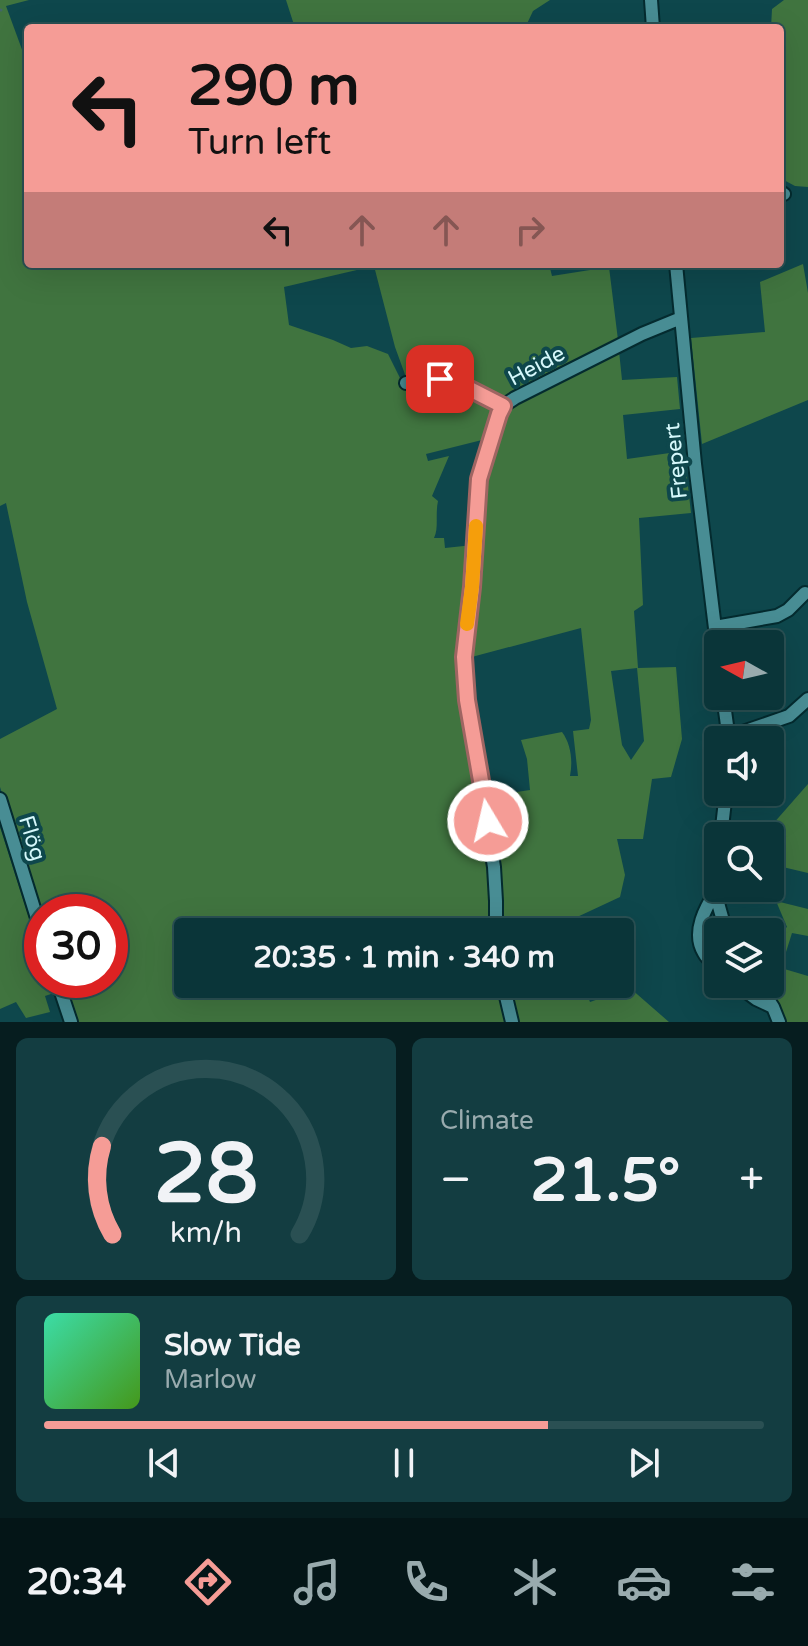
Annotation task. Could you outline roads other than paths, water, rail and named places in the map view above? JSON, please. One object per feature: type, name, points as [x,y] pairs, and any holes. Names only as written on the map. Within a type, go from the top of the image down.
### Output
[{"type":"street","points":[[651,0],[653,24]]},
{"type":"street","name":"Frepert","points":[[676,268],[695,464],[715,630]]},
{"type":"street","name":"Heide","points":[[496,918],[494,867],[467,700],[464,657],[479,479],[499,414],[503,406],[515,398],[642,334],[681,318]]},
{"type":"street","points":[[406,383],[440,379],[454,381],[503,406]]},
{"type":"street","points":[[715,627],[777,616],[805,593]]},
{"type":"street","points":[[762,726],[789,716],[808,699]]},
{"type":"street","name":"Flög","points":[[0,799],[30,894]]},
{"type":"street","points":[[704,953],[700,943],[700,925],[709,902]]},
{"type":"street","points":[[63,998],[71,1022]]},
{"type":"street","points":[[506,998],[512,1022]]},
{"type":"street","points":[[755,998],[773,1007]]},
{"type":"street","points":[[767,998],[779,1022]]}]
